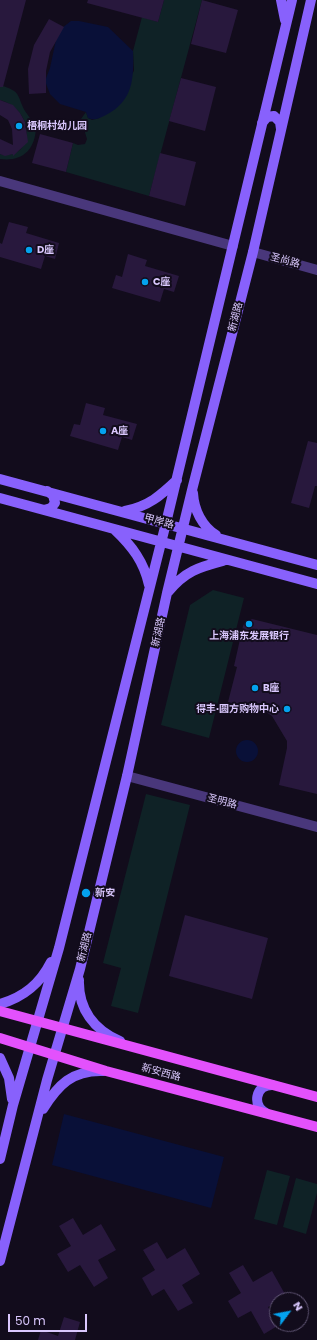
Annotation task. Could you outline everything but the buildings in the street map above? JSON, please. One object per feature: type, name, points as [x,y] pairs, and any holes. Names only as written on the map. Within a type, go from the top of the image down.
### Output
[{"type":"main road","points":[[281,0],[285,28]]},
{"type":"main road","name":"新湖路","points":[[0,1159],[13,1105],[59,948],[166,524],[292,0]]},
{"type":"main road","name":"新湖路","points":[[0,1261],[47,1080],[64,1028],[80,969],[127,776],[167,593],[253,252],[311,0]]},
{"type":"main road","points":[[305,24],[317,8]]},
{"type":"main road","points":[[262,123],[267,117],[274,116],[280,122],[281,129]]},
{"type":"main road","points":[[197,395],[199,404],[204,408],[212,406],[215,401]]},
{"type":"main road","name":"甲岸路","points":[[0,479],[317,565]]},
{"type":"main road","points":[[123,512],[149,503],[177,480]]},
{"type":"main road","points":[[193,486],[194,499],[201,520],[207,529],[225,540]]},
{"type":"main road","points":[[44,510],[51,508],[55,503],[53,495],[47,492]]},
{"type":"main road","name":"甲岸路","points":[[0,498],[317,584]]},
{"type":"main road","points":[[114,528],[126,540],[138,556],[147,575],[149,588]]},
{"type":"main road","points":[[167,593],[182,577],[190,572],[228,559]]},
{"type":"main road","points":[[0,1004],[20,997],[34,987],[42,977],[59,948]]},
{"type":"main road","points":[[80,969],[80,995],[83,1006],[92,1022],[109,1036],[134,1047]]},
{"type":"main road","name":"新安西路","points":[[0,1011],[317,1097]]},
{"type":"main road","name":"新安西路","points":[[0,1038],[106,1071],[317,1127]]},
{"type":"main road","points":[[0,1058],[9,1078],[13,1105]]},
{"type":"main road","points":[[38,1118],[51,1096],[67,1080],[85,1072],[106,1071]]},
{"type":"main road","points":[[266,1113],[257,1105],[257,1095],[263,1087],[272,1085]]},
{"type":"street","points":[[0,181],[233,246]]},
{"type":"street","name":"圣尚路","points":[[253,252],[317,270]]},
{"type":"street","name":"圣明路","points":[[127,776],[317,827]]},
{"type":"green space","points":[[164,0],[202,0],[149,196],[66,172],[73,143],[78,145],[85,144],[87,139],[81,119],[86,112],[88,118],[92,120],[99,118],[134,71],[133,51],[142,17],[158,22]]},
{"type":"green space","points":[[0,85],[17,94],[25,111],[36,128],[33,143],[30,148],[26,153],[15,159],[0,159],[0,154],[11,154],[20,150],[25,143],[27,134],[25,124],[20,114],[12,106],[0,100]]},
{"type":"green space","points":[[213,590],[244,598],[209,738],[161,725],[190,605]]},
{"type":"green space","points":[[146,794],[190,805],[138,1013],[111,1006],[121,968],[103,963]]},
{"type":"green space","points":[[267,1170],[290,1176],[277,1225],[254,1219]]},
{"type":"green space","points":[[296,1178],[317,1184],[317,1193],[306,1234],[283,1227]]},
{"type":"shaded area","points":[[71,21],[79,21],[108,27],[133,51],[132,80],[127,96],[115,109],[97,119],[88,118],[86,112],[60,104],[50,94],[45,81],[50,68],[56,40],[62,28]]},
{"type":"shaded area","points":[[243,740],[251,740],[258,747],[258,755],[251,762],[243,762],[236,755],[236,747]]},
{"type":"shaded area","points":[[64,1114],[224,1157],[211,1208],[52,1165]]},
{"type":"place","name":"梧桐村幼儿园","points":[[19,126]]},
{"type":"place","name":"D座","points":[[29,250]]},
{"type":"place","name":"C座","points":[[145,282]]},
{"type":"place","name":"A座","points":[[103,431]]},
{"type":"place","name":"上海浦东发展银行","points":[[249,624]]},
{"type":"place","name":"B座","points":[[255,688]]},
{"type":"place","name":"得丰·圆方购物中心","points":[[287,709]]},
{"type":"place","name":"新安","points":[[86,893]]}]
